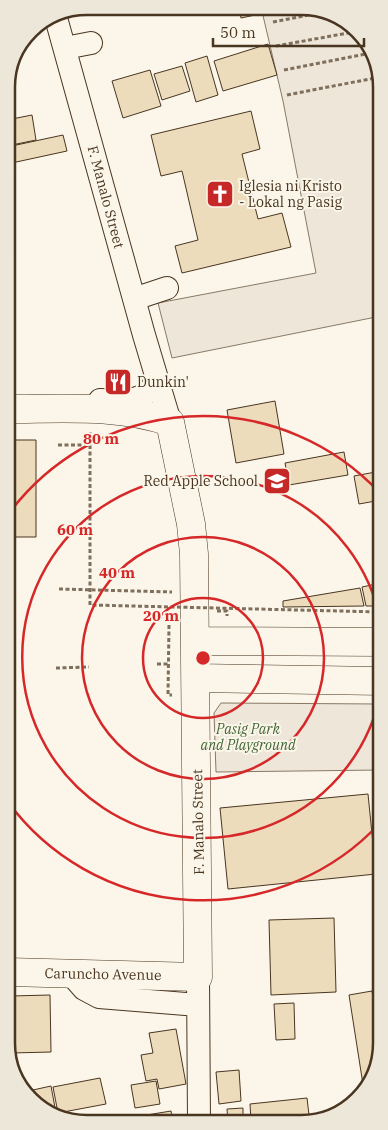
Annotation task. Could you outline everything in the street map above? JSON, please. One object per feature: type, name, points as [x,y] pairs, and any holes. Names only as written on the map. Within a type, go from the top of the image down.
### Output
[{"type":"main road","points":[[15,409],[128,411],[170,422]]},
{"type":"main road","name":"F. Manalo Street","points":[[170,422],[191,524],[194,554],[196,641],[203,678],[198,977]]},
{"type":"main road","points":[[196,641],[373,642]]},
{"type":"main road","points":[[261,642],[238,652],[211,652],[206,657],[203,678],[373,681]]},
{"type":"main road","name":"Caruncho Avenue","points":[[15,972],[70,974],[162,988],[198,977]]},
{"type":"street","name":"F. Manalo Street","points":[[57,21],[170,422]]},
{"type":"street","points":[[65,48],[91,43]]},
{"type":"street","points":[[134,299],[167,288]]},
{"type":"street","points":[[40,409],[57,403],[134,398],[150,390],[156,376]]},
{"type":"street","name":"F. Manalo Street","points":[[198,977],[199,1115]]},
{"type":"street","points":[[162,988],[198,1005]]},
{"type":"path","points":[[273,22],[306,15]]},
{"type":"path","points":[[276,46],[348,33]]},
{"type":"path","points":[[284,70],[365,55]]},
{"type":"path","points":[[287,95],[372,78]]},
{"type":"path","points":[[90,432],[90,605],[373,612]]},
{"type":"path","points":[[58,445],[91,445]]},
{"type":"path","points":[[59,589],[183,592],[184,579],[195,579]]},
{"type":"path","points":[[169,592],[169,610]]},
{"type":"path","points":[[168,695],[169,619]]},
{"type":"path","points":[[156,664],[169,664]]},
{"type":"path","points":[[56,668],[89,667]]},
{"type":"green space","points":[[263,15],[315,16],[345,30],[358,43],[369,64],[373,87],[373,318],[172,358],[158,303],[316,273],[283,101]]},
{"type":"green space","name":"Pasig Park and Playground","points":[[221,703],[373,704],[373,770],[216,772],[214,713]]},
{"type":"building","points":[[240,15],[255,15],[241,18]]},
{"type":"building","points":[[268,44],[277,75],[223,91],[214,61]]},
{"type":"building","points":[[207,56],[218,95],[196,102],[185,63]]},
{"type":"building","points":[[182,66],[190,91],[162,100],[154,74]]},
{"type":"building","points":[[150,70],[161,106],[123,118],[112,81]]},
{"type":"building","name":"Iglesia ni Kristo - Lokal ng Pasig","points":[[251,111],[260,149],[242,154],[258,219],[282,213],[291,247],[182,273],[175,246],[198,240],[182,171],[161,176],[151,135]]},
{"type":"building","points":[[32,115],[36,140],[15,144],[15,118]]},
{"type":"building","points":[[63,135],[67,151],[15,162],[15,145]]},
{"type":"building","points":[[275,401],[284,454],[236,463],[227,410]]},
{"type":"building","points":[[15,440],[36,440],[36,537],[15,537]]},
{"type":"building","points":[[344,452],[348,475],[289,485],[285,463]]},
{"type":"building","points":[[373,472],[373,501],[359,504],[354,476]]},
{"type":"building","points":[[373,585],[373,606],[366,606],[362,587]]},
{"type":"building","points":[[360,588],[364,606],[283,607],[283,601]]},
{"type":"building","points":[[368,794],[373,844],[373,874],[228,889],[220,808]]},
{"type":"building","points":[[334,918],[336,992],[271,995],[269,920]]},
{"type":"building","points":[[372,991],[373,1048],[371,1062],[362,1081],[349,995]]},
{"type":"building","points":[[50,995],[51,1052],[16,1053],[15,996]]},
{"type":"building","points":[[294,1003],[295,1039],[276,1040],[274,1004]]},
{"type":"building","points":[[176,1029],[186,1084],[159,1089],[157,1079],[146,1081],[141,1055],[153,1053],[149,1033]]},
{"type":"building","points":[[239,1070],[241,1101],[219,1104],[216,1072]]},
{"type":"building","points":[[100,1078],[106,1104],[66,1112],[57,1108],[53,1087]]},
{"type":"building","points":[[156,1081],[160,1104],[135,1108],[131,1085]]},
{"type":"building","points":[[51,1086],[55,1107],[43,1100],[33,1090]]},
{"type":"building","points":[[307,1098],[309,1114],[251,1115],[250,1104]]},
{"type":"building","points":[[243,1108],[243,1115],[227,1115],[227,1109]]},
{"type":"building","points":[[171,1111],[172,1115],[147,1115]]},
{"type":"place","name":"Iglesia ni Kristo - Lokal ng Pasig","points":[[220,194]]},
{"type":"place","name":"Dunkin'","points":[[118,382]]},
{"type":"place","name":"Red Apple School","points":[[277,481]]}]
